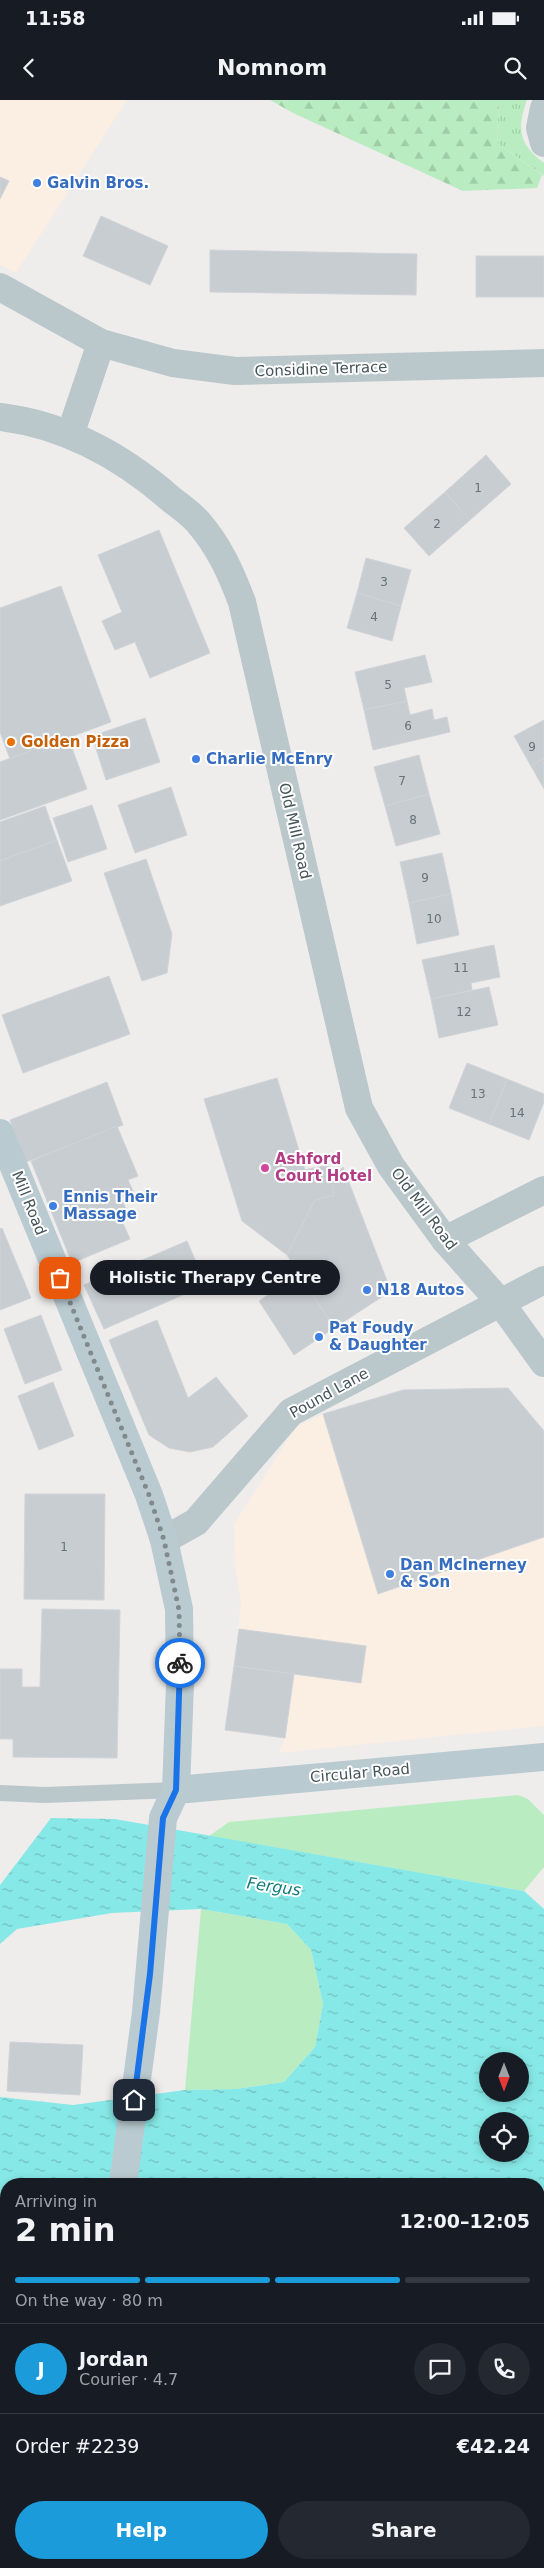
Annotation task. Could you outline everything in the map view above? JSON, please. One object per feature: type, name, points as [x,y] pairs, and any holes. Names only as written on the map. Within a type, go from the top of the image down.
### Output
[{"type":"main road","name":"Mill Road","points":[[0,1133],[146,1486],[164,1540],[179,1610],[180,1684],[176,1790],[163,1818],[154,1926],[136,2084],[123,2178]]},
{"type":"main road","name":"Circular Road","points":[[176,1790],[544,1757]]},
{"type":"street","points":[[544,108],[540,128],[544,143]]},
{"type":"street","name":"Considine Terrace","points":[[0,287],[101,343],[173,364],[234,371],[544,363]]},
{"type":"street","points":[[70,435],[101,343]]},
{"type":"street","name":"Old Mill Road","points":[[0,417],[18,419],[70,435],[102,449],[150,480],[198,522],[226,563],[242,602],[359,1108],[391,1166],[445,1240],[500,1302],[544,1363]]},
{"type":"street","points":[[445,1240],[544,1190]]},
{"type":"street","name":"Pound Lane","points":[[164,1540],[196,1522],[290,1412],[544,1280]]},
{"type":"lane","points":[[0,1794],[45,1795],[176,1790]]},
{"type":"shaded area","name":"Galvin Bros.","points":[[0,100],[127,100],[16,273],[0,265]]},
{"type":"shaded area","name":"Dan McInerney & Son","points":[[323,1414],[544,1431],[544,1726],[279,1753],[285,1738],[294,1674],[234,1666],[241,1602],[235,1564],[234,1524],[296,1427]]},
{"type":"green space","points":[[270,100],[499,100],[497,143],[542,175],[537,188],[463,191],[293,113]]},
{"type":"green space","points":[[499,100],[527,100],[522,119],[522,135],[529,149],[544,163],[544,176],[497,143]]},
{"type":"green space","points":[[518,1795],[528,1799],[544,1815],[544,1867],[524,1891],[209,1836],[229,1822]]},
{"type":"green space","points":[[201,1909],[287,1924],[311,1950],[323,2004],[315,2047],[284,2082],[236,2089],[185,2090]]},
{"type":"water","name":"Fergus","points":[[51,1818],[115,1819],[524,1891],[544,1909],[544,2178],[0,2178],[0,2097],[73,2105],[185,2090],[236,2089],[284,2082],[315,2047],[323,2004],[311,1950],[287,1924],[201,1909],[112,1913],[17,1929],[0,1944],[0,1885]]},
{"type":"building","points":[[0,177],[9,181],[0,199]]},
{"type":"building","points":[[101,216],[168,246],[150,285],[83,256]]},
{"type":"building","points":[[210,250],[417,254],[416,295],[210,292]]},
{"type":"building","points":[[476,256],[544,256],[544,297],[476,297]]},
{"type":"building","points":[[486,455],[511,484],[470,520],[445,492]]},
{"type":"building","points":[[445,492],[470,520],[429,556],[404,528]]},
{"type":"building","points":[[159,530],[210,653],[150,678],[135,642],[115,650],[102,621],[122,612],[98,555]]},
{"type":"building","points":[[366,558],[411,570],[401,606],[357,593]]},
{"type":"building","points":[[61,586],[111,722],[10,759],[0,732],[0,608]]},
{"type":"building","points":[[357,593],[401,606],[392,641],[347,628]]},
{"type":"building","points":[[425,655],[432,682],[404,688],[407,701],[364,710],[355,672]]},
{"type":"building","points":[[407,701],[410,715],[432,709],[434,720],[447,717],[450,732],[373,750],[364,710]]},
{"type":"building","points":[[145,718],[160,762],[106,780],[92,736]]},
{"type":"building","points":[[544,720],[544,758],[531,766],[514,736]]},
{"type":"building","points":[[68,737],[87,789],[0,820],[0,762]]},
{"type":"building","points":[[419,755],[429,794],[385,806],[374,767]]},
{"type":"building","points":[[544,758],[544,789],[531,766]]},
{"type":"building","points":[[171,787],[187,835],[135,853],[118,805]]},
{"type":"building","points":[[429,794],[440,834],[396,846],[385,806]]},
{"type":"building","points":[[92,805],[107,849],[68,862],[53,818]]},
{"type":"building","points":[[45,806],[57,840],[0,861],[0,822]]},
{"type":"building","points":[[57,840],[72,881],[0,906],[0,861]]},
{"type":"building","points":[[442,853],[451,894],[409,903],[400,862]]},
{"type":"building","points":[[146,859],[172,934],[167,973],[142,981],[104,873]]},
{"type":"building","points":[[451,894],[459,935],[417,944],[409,903]]},
{"type":"building","points":[[494,945],[500,977],[471,983],[472,990],[431,999],[422,960]]},
{"type":"building","points":[[109,976],[130,1034],[23,1073],[2,1015]]},
{"type":"building","points":[[489,987],[498,1025],[439,1038],[431,999]]},
{"type":"building","points":[[467,1063],[507,1079],[489,1124],[449,1108]]},
{"type":"building","name":"Ashford Court Hotel","points":[[277,1078],[305,1170],[328,1165],[334,1195],[315,1200],[287,1255],[242,1221],[204,1099]]},
{"type":"building","points":[[507,1079],[544,1094],[544,1102],[529,1140],[489,1124]]},
{"type":"building","points":[[107,1082],[123,1125],[26,1162],[10,1120]]},
{"type":"building","points":[[117,1126],[138,1176],[128,1180],[134,1193],[121,1198],[129,1215],[121,1219],[130,1239],[72,1263],[31,1161]]},
{"type":"building","points":[[343,1167],[391,1291],[334,1328],[287,1255],[315,1200],[334,1195],[331,1179]]},
{"type":"building","points":[[2,1228],[31,1298],[0,1310],[0,1229]]},
{"type":"building","points":[[187,1241],[206,1285],[104,1329],[84,1285]]},
{"type":"building","points":[[299,1274],[334,1328],[294,1355],[259,1301]]},
{"type":"building","points":[[41,1315],[62,1370],[25,1384],[4,1329]]},
{"type":"building","points":[[157,1320],[188,1398],[216,1377],[248,1416],[213,1447],[190,1452],[169,1448],[149,1435],[109,1340]]},
{"type":"building","points":[[53,1382],[74,1436],[39,1450],[18,1396]]},
{"type":"building","points":[[508,1388],[544,1431],[544,1537],[378,1594],[323,1414],[403,1390]]},
{"type":"building","points":[[25,1494],[105,1494],[104,1600],[24,1599]]},
{"type":"building","points":[[42,1609],[120,1610],[117,1758],[13,1757],[13,1739],[0,1739],[0,1669],[22,1669],[22,1687],[40,1687]]},
{"type":"building","points":[[239,1629],[366,1646],[361,1683],[234,1666]]},
{"type":"building","points":[[234,1666],[294,1674],[285,1738],[225,1730]]},
{"type":"building","points":[[10,2042],[83,2045],[80,2095],[7,2091]]},
{"type":"way so far","points":[[60,1278],[149,1495],[164,1540],[179,1610],[180,1663]]},
{"type":"place","name":"Galvin Bros.","points":[[37,183]]},
{"type":"place","name":"Golden Pizza","points":[[11,742]]},
{"type":"place","name":"Charlie McEnry","points":[[196,759]]},
{"type":"place","name":"Ashford Court Hotel","points":[[265,1168]]},
{"type":"place","name":"Ennis Their Massage","points":[[53,1206]]},
{"type":"place","name":"Holistic Therapy Centre","points":[[60,1278]]},
{"type":"place","name":"N18 Autos","points":[[367,1290]]},
{"type":"place","name":"Pat Foudy & Daughter","points":[[319,1337]]},
{"type":"place","name":"Dan McInerney & Son","points":[[390,1574]]},
{"type":"route","points":[[134,2100],[150,1974],[163,1818],[176,1790],[180,1663]]}]
